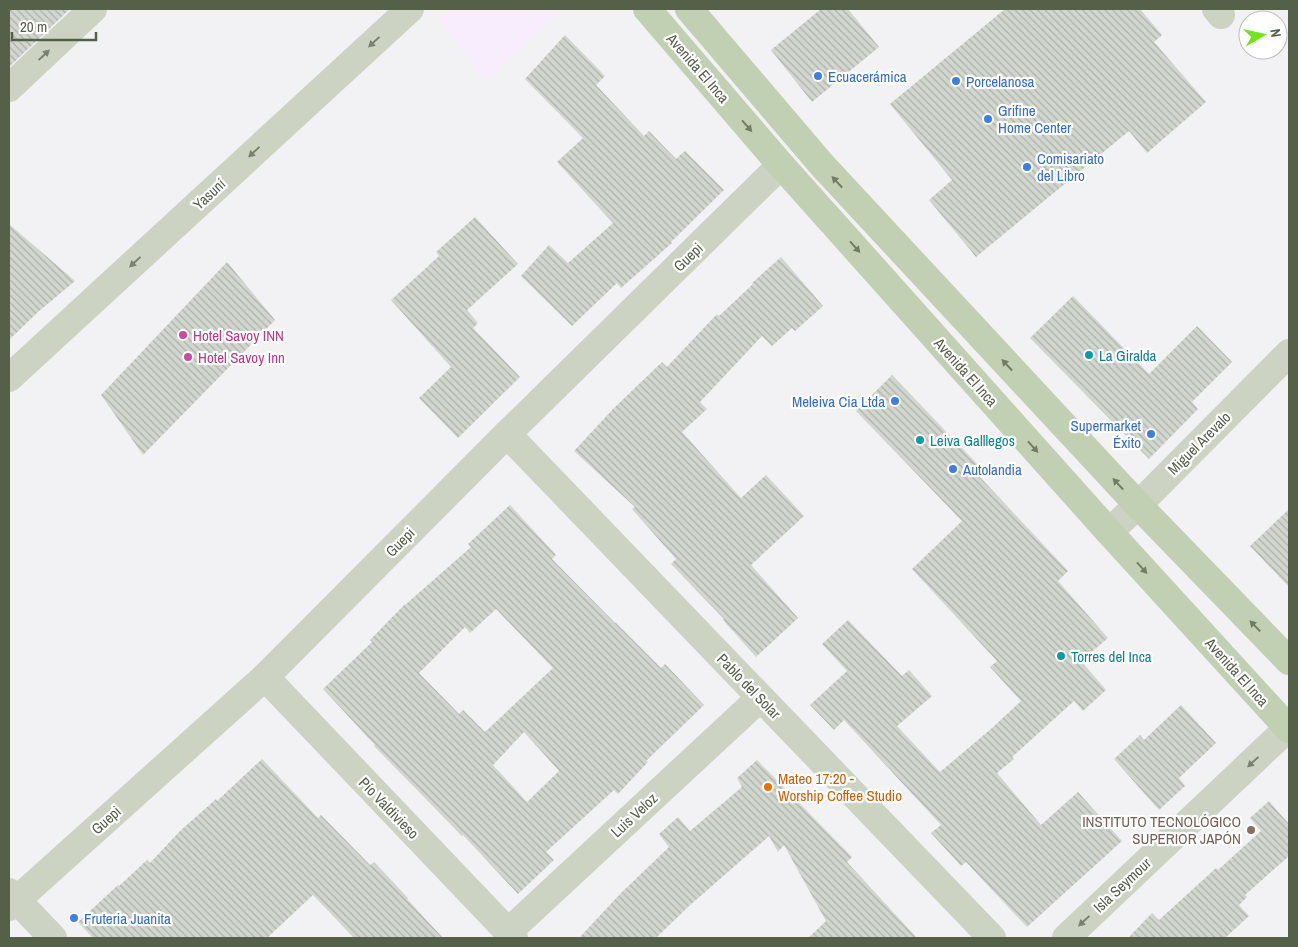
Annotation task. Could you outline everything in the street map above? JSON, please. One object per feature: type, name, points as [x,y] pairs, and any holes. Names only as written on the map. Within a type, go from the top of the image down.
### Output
[{"type":"main road","name":"Avenida El Inca","points":[[647,9],[781,165],[1109,532],[1289,729]]},
{"type":"main road","name":"Avenida El Inca","points":[[689,9],[822,166],[1138,505],[1289,661]]},
{"type":"street","points":[[9,88],[93,9]]},
{"type":"street","name":"Yasuní","points":[[9,378],[410,9]]},
{"type":"street","name":"Guepi","points":[[11,900],[265,677],[507,434],[781,165]]},
{"type":"street","name":"Miguel Arevalo","points":[[1109,532],[1289,353]]},
{"type":"street","name":"Pablo del Solar","points":[[507,434],[992,938]]},
{"type":"street","name":"Pío Valdivieso","points":[[265,677],[511,935]]},
{"type":"street","name":"Luis Veloz","points":[[511,935],[760,698]]},
{"type":"street","name":"Isla Seymour","points":[[1066,938],[1289,729]]},
{"type":"street","points":[[11,900],[53,938]]},
{"type":"shaded area","points":[[451,9],[563,9],[486,79],[439,20]]},
{"type":"building","points":[[9,9],[70,9],[9,67]]},
{"type":"building","name":"Ecuacerámica","points":[[821,9],[848,9],[879,47],[812,102],[771,50]]},
{"type":"building","points":[[1005,9],[1140,9],[1162,35],[1154,42],[1206,102],[1147,153],[1129,131],[976,257],[929,200],[952,180],[890,104]]},
{"type":"building","points":[[565,35],[605,76],[596,85],[644,136],[649,131],[676,159],[685,151],[724,190],[672,243],[621,288],[617,283],[572,326],[521,276],[549,245],[568,263],[613,223],[557,162],[583,138],[525,79]]},
{"type":"building","points":[[475,217],[518,264],[467,310],[478,323],[473,328],[520,377],[458,438],[419,398],[451,367],[391,300],[439,256],[436,252]]},
{"type":"building","points":[[9,224],[75,281],[38,312],[9,340]]},
{"type":"building","points":[[781,257],[823,306],[795,331],[792,328],[772,346],[762,336],[700,402],[707,409],[682,432],[741,498],[766,475],[804,516],[751,565],[798,618],[756,657],[724,619],[671,564],[676,559],[632,509],[635,507],[574,451],[613,409],[662,362],[667,367],[717,314],[719,316]]},
{"type":"building","name":"Hotel Savoy Inn","points":[[227,262],[275,320],[143,455],[101,395]]},
{"type":"building","points":[[1073,296],[1149,374],[1197,326],[1232,362],[1192,402],[1198,409],[1149,459],[1030,338]]},
{"type":"building","points":[[892,375],[983,470],[978,475],[1068,571],[1058,581],[1108,638],[1081,661],[1106,690],[1083,711],[1074,701],[997,773],[1041,825],[1078,792],[1122,841],[1027,927],[966,862],[961,866],[931,833],[941,825],[844,720],[834,730],[810,705],[847,671],[822,644],[848,620],[902,676],[909,670],[932,696],[897,726],[940,772],[1021,701],[990,667],[997,661],[912,569],[962,521],[856,411]]},
{"type":"building","points":[[510,505],[556,555],[552,559],[661,668],[665,664],[704,705],[646,761],[648,762],[618,794],[614,790],[546,852],[554,860],[518,894],[463,835],[374,746],[323,689],[372,642],[370,640],[405,604],[471,547],[468,544]],"holes":[[[496,609],[553,668],[485,732],[463,710],[459,714],[419,673],[465,627],[470,633]],[[524,732],[559,771],[527,802],[493,765]]]},
{"type":"building","points":[[1289,509],[1289,587],[1250,546]]},
{"type":"building","points":[[1181,705],[1216,743],[1179,778],[1185,786],[1159,810],[1114,759],[1140,735],[1144,740]]},
{"type":"building","points":[[262,759],[318,818],[321,815],[370,865],[374,862],[443,938],[354,938],[313,895],[267,938],[93,938],[78,922],[147,860],[150,863],[180,831],[216,799],[217,801]]},
{"type":"building","points":[[757,760],[852,857],[847,862],[917,938],[808,938],[826,921],[784,845],[778,852],[769,836],[689,906],[656,938],[579,938],[621,893],[669,847],[659,834],[678,817],[690,831],[742,787],[737,778]]},
{"type":"building","points":[[1269,801],[1289,824],[1289,856],[1245,895],[1247,897],[1239,905],[1249,916],[1225,938],[1128,938],[1152,913],[1159,920],[1216,868],[1218,870],[1261,831],[1250,818]]},
{"type":"place","name":"Ecuacerámica","points":[[818,76]]},
{"type":"place","name":"Porcelanosa","points":[[956,81]]},
{"type":"place","name":"Grifine Home Center","points":[[988,119]]},
{"type":"place","name":"Comisariato del Libro","points":[[1027,167]]},
{"type":"place","name":"Hotel Savoy INN","points":[[183,335]]},
{"type":"place","name":"La Giralda","points":[[1089,355]]},
{"type":"place","name":"Hotel Savoy Inn","points":[[188,357]]},
{"type":"place","name":"Meleiva Cia Ltda","points":[[895,401]]},
{"type":"place","name":"Supermarket Éxito","points":[[1151,434]]},
{"type":"place","name":"Leiva Galllegos","points":[[920,440]]},
{"type":"place","name":"Autolandia","points":[[953,469]]},
{"type":"place","name":"Torres del Inca","points":[[1061,656]]},
{"type":"place","name":"Mateo 17:20 - Worship Coffee Studio","points":[[768,787]]},
{"type":"place","name":"INSTITUTO TECNOLÓGICO SUPERIOR JAPÓN","points":[[1251,830]]},
{"type":"place","name":"Fruteria Juanita","points":[[74,918]]}]
